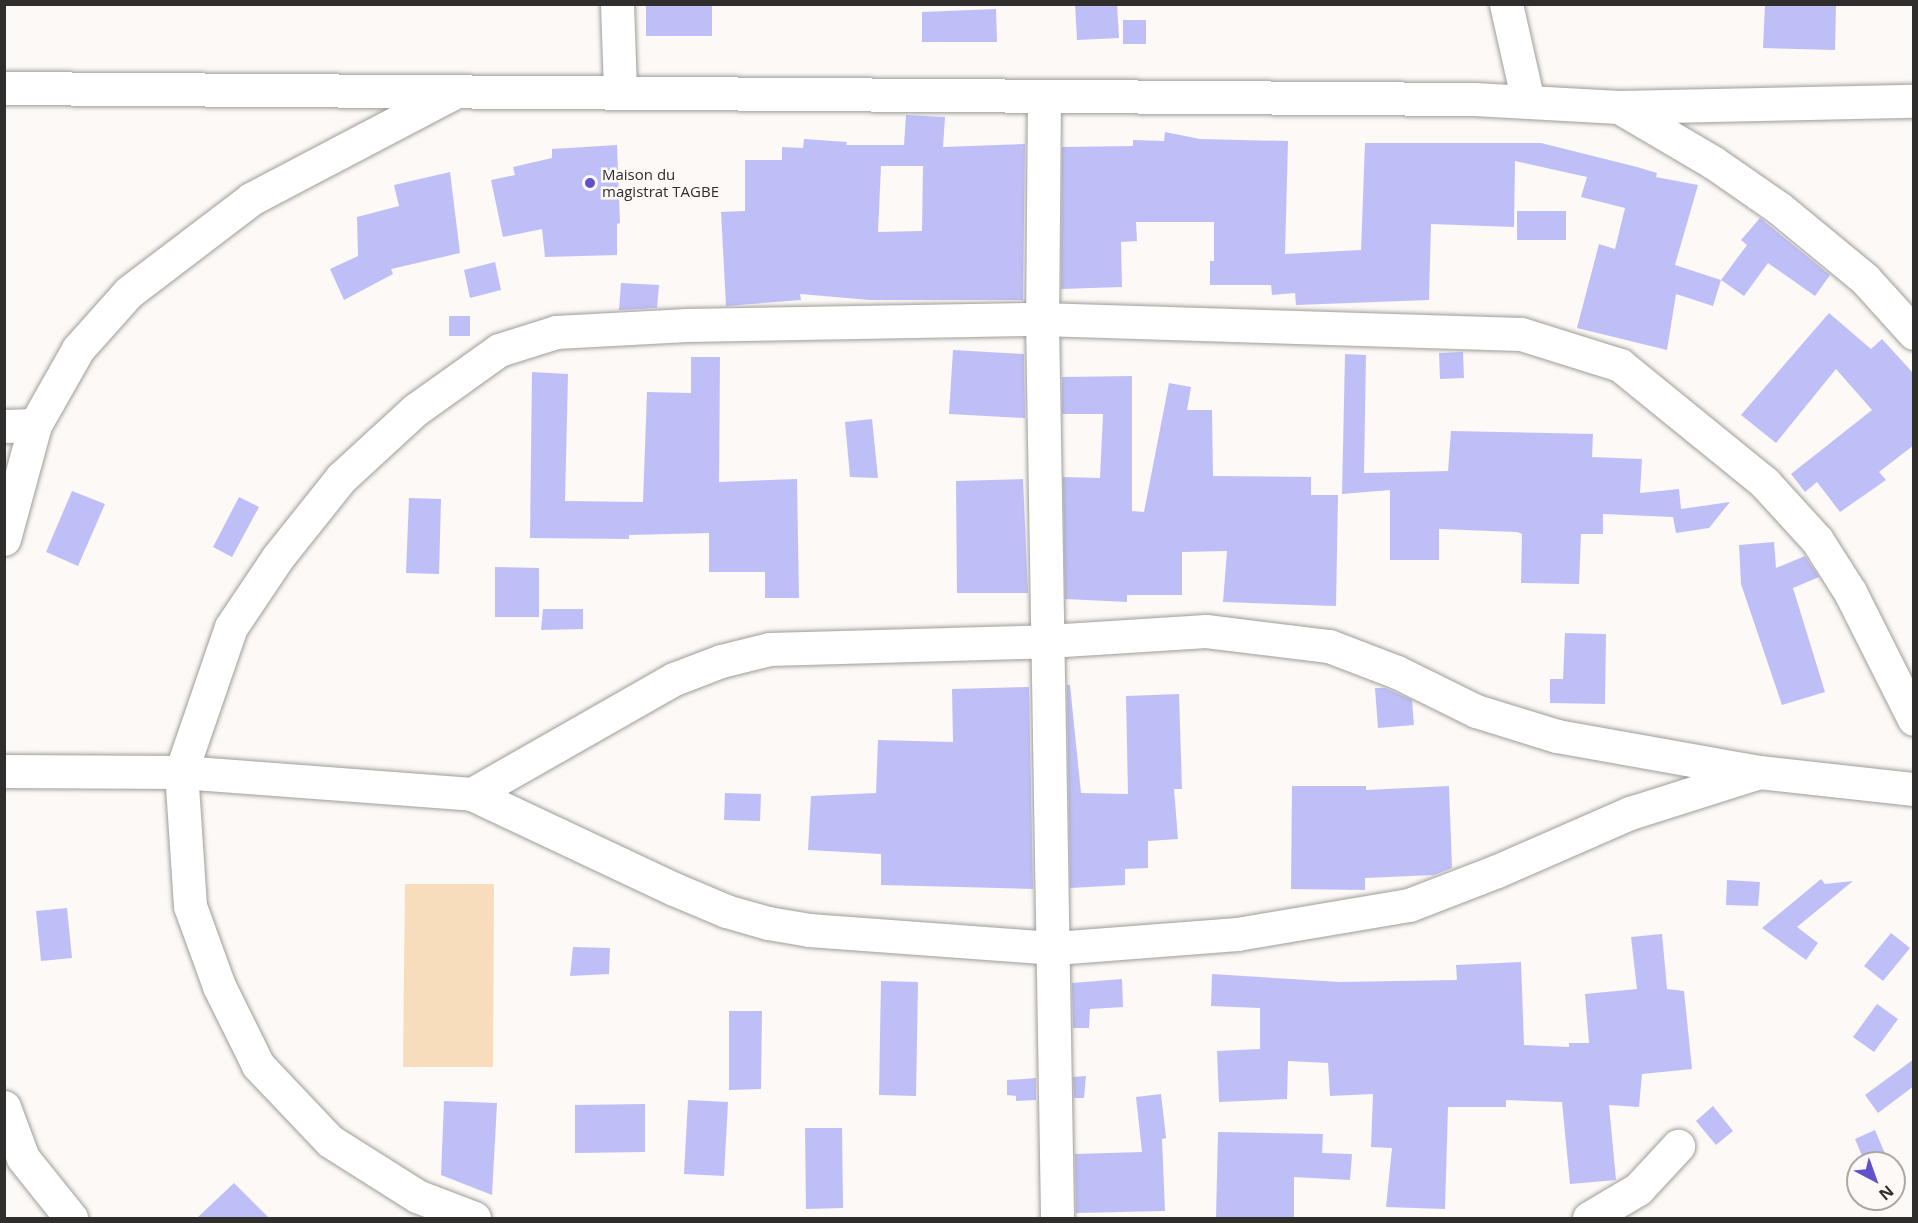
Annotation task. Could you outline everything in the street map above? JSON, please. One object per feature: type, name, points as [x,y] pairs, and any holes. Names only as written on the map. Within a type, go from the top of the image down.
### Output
[{"type":"street","points":[[617,4],[620,90]]},
{"type":"street","points":[[1506,4],[1528,102]]},
{"type":"street","points":[[4,88],[620,90],[1528,102],[1619,107],[1914,101]]},
{"type":"street","points":[[4,539],[20,425],[78,348],[129,292],[192,240],[251,199],[459,90]]},
{"type":"street","points":[[1044,97],[1042,319],[1055,948],[1057,1218]]},
{"type":"street","points":[[1619,107],[1714,163],[1779,208],[1865,279],[1914,333]]},
{"type":"street","points":[[474,1218],[417,1197],[330,1141],[258,1065],[219,986],[190,906],[181,772],[231,627],[278,557],[341,478],[415,410],[499,350],[556,332],[687,325],[1042,319],[1498,332],[1563,346],[1620,365],[1764,482],[1817,540],[1850,592],[1914,720]]},
{"type":"street","points":[[472,794],[674,679],[722,661],[770,649],[1048,641],[1206,631],[1329,646],[1397,672],[1476,711],[1557,736],[1759,771],[1914,789]]},
{"type":"street","points":[[4,771],[181,772],[472,794],[674,889],[726,911],[768,923],[809,930],[1055,948],[1237,934],[1409,905],[1497,871],[1630,813],[1759,771]]},
{"type":"street","points":[[4,1107],[14,1159],[71,1218]]},
{"type":"street","points":[[1589,1218],[1638,1189],[1678,1146]]},
{"type":"shaded area","points":[[405,884],[494,884],[493,1067],[403,1067]]},
{"type":"building","points":[[712,4],[712,36],[646,36],[646,6]]},
{"type":"building","points":[[1075,4],[1117,4],[1119,38],[1077,40]]},
{"type":"building","points":[[1765,4],[1836,4],[1835,50],[1763,48]]},
{"type":"building","points":[[996,9],[997,42],[922,42],[922,12]]},
{"type":"building","points":[[1123,20],[1146,20],[1146,44],[1123,44]]},
{"type":"building","points":[[906,115],[945,117],[943,147],[1025,144],[1023,300],[870,300],[800,294],[801,300],[726,306],[721,212],[745,211],[745,160],[782,160],[782,147],[803,148],[804,139],[847,142],[846,145],[904,145]],"holes":[[[881,166],[923,166],[922,231],[878,232]]]},
{"type":"building","points":[[1165,132],[1200,139],[1288,141],[1285,254],[1361,250],[1365,143],[1541,143],[1637,167],[1657,173],[1656,177],[1698,185],[1675,265],[1721,280],[1713,306],[1676,294],[1667,350],[1577,328],[1599,244],[1615,249],[1625,208],[1581,197],[1587,177],[1515,161],[1514,227],[1431,224],[1429,300],[1296,305],[1295,293],[1272,295],[1271,285],[1210,285],[1210,261],[1214,261],[1214,222],[1136,222],[1137,241],[1121,242],[1122,287],[1061,289],[1062,147],[1133,146],[1133,140],[1164,141]]},
{"type":"building","points":[[617,145],[620,223],[617,224],[617,255],[545,257],[542,229],[503,237],[491,180],[515,175],[513,167],[552,158],[552,149]]},
{"type":"building","points":[[450,172],[460,253],[391,269],[393,274],[344,300],[330,269],[358,256],[357,217],[399,206],[394,185]]},
{"type":"building","points":[[1517,211],[1566,211],[1566,240],[1517,240]]},
{"type":"building","points":[[1760,218],[1830,275],[1815,296],[1768,263],[1744,296],[1721,280],[1747,245],[1741,240]]},
{"type":"building","points":[[495,262],[501,290],[470,298],[464,270]]},
{"type":"building","points":[[621,283],[659,285],[657,308],[619,310]]},
{"type":"building","points":[[1829,313],[1871,349],[1882,339],[1914,374],[1914,445],[1879,472],[1886,480],[1840,512],[1817,482],[1805,492],[1791,474],[1872,410],[1836,369],[1776,443],[1741,415]]},
{"type":"building","points":[[449,316],[470,316],[470,336],[449,336]]},
{"type":"building","points":[[953,350],[1024,354],[1025,418],[949,414]]},
{"type":"building","points":[[1463,352],[1464,378],[1440,379],[1439,353]]},
{"type":"building","points":[[1345,354],[1366,355],[1364,473],[1448,471],[1451,431],[1593,434],[1592,457],[1642,459],[1640,493],[1679,489],[1681,509],[1730,502],[1709,528],[1676,533],[1673,517],[1603,514],[1603,534],[1581,534],[1579,584],[1521,583],[1522,534],[1517,532],[1439,529],[1439,560],[1390,560],[1390,490],[1342,494]]},
{"type":"building","points":[[691,357],[720,357],[719,482],[797,479],[799,598],[765,598],[765,572],[709,572],[709,533],[629,535],[629,539],[530,538],[532,372],[568,374],[565,501],[643,502],[647,392],[691,393]]},
{"type":"building","points":[[1132,376],[1132,511],[1144,512],[1169,383],[1191,387],[1187,410],[1212,410],[1213,476],[1311,477],[1311,495],[1338,495],[1336,606],[1223,602],[1227,551],[1182,552],[1182,595],[1127,595],[1127,602],[1065,599],[1063,477],[1100,478],[1103,414],[1062,414],[1062,377]]},
{"type":"building","points":[[872,419],[878,478],[850,477],[845,422]]},
{"type":"building","points":[[1023,479],[1028,593],[957,593],[956,481]]},
{"type":"building","points":[[72,491],[105,504],[78,566],[46,552]]},
{"type":"building","points":[[239,497],[259,507],[232,557],[213,547]]},
{"type":"building","points":[[409,498],[441,499],[439,574],[406,573]]},
{"type":"building","points":[[1774,542],[1776,568],[1805,556],[1819,577],[1793,588],[1825,692],[1782,705],[1741,584],[1739,545]]},
{"type":"building","points":[[495,567],[539,568],[539,617],[495,617]]},
{"type":"building","points":[[543,609],[583,609],[583,629],[541,630]]},
{"type":"building","points":[[1565,633],[1606,634],[1605,704],[1550,703],[1550,679],[1563,679]]},
{"type":"building","points":[[1067,685],[1070,685],[1081,793],[1128,794],[1126,696],[1179,694],[1182,789],[1174,789],[1178,839],[1148,841],[1148,868],[1125,869],[1125,885],[1070,888]]},
{"type":"building","points":[[1029,687],[1033,889],[881,885],[881,854],[808,850],[811,796],[876,793],[878,740],[953,742],[952,689]]},
{"type":"building","points":[[1375,688],[1385,688],[1412,700],[1414,725],[1378,728]]},
{"type":"building","points":[[1292,786],[1366,786],[1366,790],[1449,786],[1452,868],[1434,875],[1365,878],[1365,890],[1291,889]]},
{"type":"building","points":[[725,793],[761,794],[760,821],[724,820]]},
{"type":"building","points":[[1821,879],[1825,884],[1853,881],[1797,927],[1818,943],[1806,960],[1762,928]]},
{"type":"building","points":[[1727,880],[1760,882],[1758,906],[1726,905]]},
{"type":"building","points":[[67,908],[72,958],[41,961],[36,911]]},
{"type":"building","points":[[1891,933],[1910,948],[1883,981],[1864,966]]},
{"type":"building","points":[[1662,934],[1667,989],[1684,991],[1692,1069],[1642,1074],[1639,1107],[1609,1105],[1616,1180],[1570,1184],[1562,1102],[1506,1100],[1506,1107],[1448,1107],[1445,1209],[1386,1207],[1392,1148],[1371,1147],[1373,1094],[1330,1096],[1328,1063],[1288,1061],[1287,1099],[1219,1102],[1217,1051],[1260,1049],[1260,1008],[1211,1006],[1212,974],[1340,982],[1457,980],[1456,965],[1521,962],[1524,1045],[1569,1047],[1569,1043],[1589,1043],[1585,994],[1637,989],[1631,937]]},
{"type":"building","points":[[573,947],[610,948],[609,974],[570,976]]},
{"type":"building","points":[[1122,979],[1123,1007],[1090,1009],[1089,1028],[1073,1028],[1072,983]]},
{"type":"building","points":[[881,981],[918,982],[916,1096],[879,1095]]},
{"type":"building","points":[[1877,1004],[1898,1019],[1874,1052],[1853,1037]]},
{"type":"building","points":[[729,1011],[762,1011],[761,1089],[729,1090]]},
{"type":"building","points":[[1914,1059],[1914,1086],[1878,1113],[1865,1095]]},
{"type":"building","points":[[1086,1076],[1084,1098],[1074,1098],[1073,1077]]},
{"type":"building","points":[[1036,1078],[1036,1100],[1016,1101],[1016,1096],[1007,1095],[1007,1080]]},
{"type":"building","points":[[1161,1094],[1166,1138],[1162,1139],[1165,1211],[1076,1213],[1075,1154],[1142,1152],[1136,1097]]},
{"type":"building","points":[[688,1100],[728,1102],[724,1176],[684,1174]]},
{"type":"building","points":[[444,1101],[497,1103],[492,1195],[441,1175]]},
{"type":"building","points":[[645,1104],[645,1152],[575,1153],[575,1105]]},
{"type":"building","points":[[1713,1106],[1733,1131],[1716,1145],[1696,1121]]},
{"type":"building","points":[[805,1128],[842,1128],[843,1208],[806,1209]]},
{"type":"building","points":[[1875,1130],[1884,1151],[1860,1151],[1855,1139]]},
{"type":"building","points":[[1218,1132],[1323,1134],[1322,1153],[1352,1154],[1350,1180],[1294,1177],[1294,1218],[1216,1218]]},
{"type":"building","points":[[234,1183],[269,1218],[197,1218]]},
{"type":"place","name":"Maison du magistrat TAGBE","points":[[590,183]]}]
